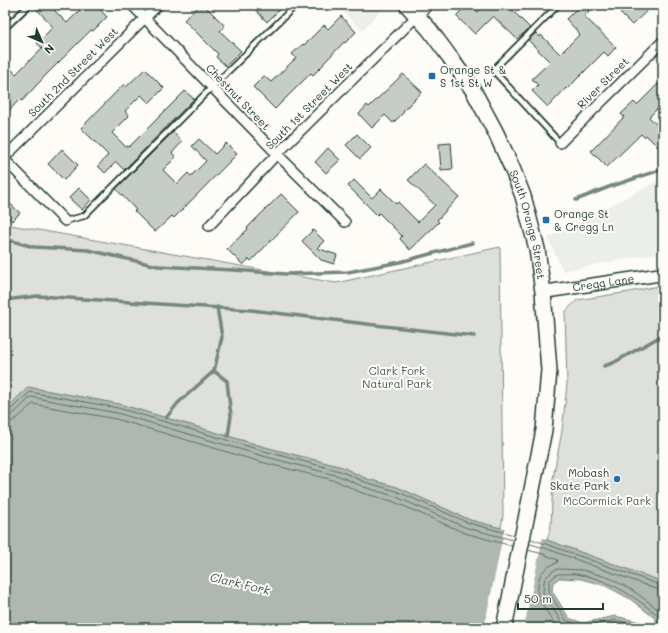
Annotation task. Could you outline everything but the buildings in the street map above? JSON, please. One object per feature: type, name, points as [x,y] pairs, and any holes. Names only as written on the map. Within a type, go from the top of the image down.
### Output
[{"type":"main road","name":"South Orange Street","points":[[418,8],[473,90],[496,133],[512,168],[523,196],[537,249],[543,292],[549,370],[544,430],[504,628]]},
{"type":"street","name":"Chestnut Street","points":[[132,5],[345,222]]},
{"type":"street","name":"South 2nd Street West","points":[[5,157],[158,5]]},
{"type":"street","name":"South 1st Street West","points":[[209,226],[418,8]]},
{"type":"street","name":"River Street","points":[[560,143],[663,41]]},
{"type":"street","points":[[5,160],[65,222]]},
{"type":"street","name":"Cregg Lane","points":[[543,292],[663,274]]},
{"type":"lane","points":[[5,28],[29,5]]},
{"type":"lane","points":[[65,222],[84,216],[296,5]]},
{"type":"lane","points":[[558,5],[493,70],[560,143]]},
{"type":"shaded area","points":[[336,5],[381,5],[383,8],[362,30]]},
{"type":"shaded area","points":[[663,178],[663,252],[563,271],[548,238]]},
{"type":"green space","name":"Clark Fork Natural Park","points":[[5,224],[336,283],[500,247],[503,516],[501,528],[470,520],[397,487],[367,479],[342,467],[265,447],[119,404],[28,387],[5,410]]},
{"type":"green space","name":"McCormick Park","points":[[663,285],[663,582],[547,540],[551,525],[553,478],[562,431],[567,384],[565,312],[577,300]]},
{"type":"water","name":"Clark Fork","points":[[28,387],[119,404],[265,447],[342,467],[367,479],[397,487],[470,520],[547,540],[663,582],[663,628],[5,627],[5,410]],"holes":[[[559,578],[581,579],[606,586],[630,599],[656,619],[656,625],[615,616],[583,623],[569,618],[552,591],[553,583]]]},
{"type":"pier","points":[[505,526],[543,537],[524,628],[484,628]]},
{"type":"waterway","points":[[576,200],[663,169]]},
{"type":"waterway","points":[[5,239],[34,247],[88,250],[158,266],[286,274],[348,272],[400,262],[472,243]]},
{"type":"waterway","points":[[5,300],[38,296],[251,310],[474,336]]},
{"type":"waterway","points":[[166,418],[178,403],[214,371],[222,337],[217,307]]},
{"type":"waterway","points":[[604,366],[613,363],[663,335]]},
{"type":"waterway","points":[[214,371],[227,381],[231,416],[228,436]]},
{"type":"place","name":"Orange St & S 1st St W","points":[[432,76]]},
{"type":"place","name":"Orange St & Cregg Ln","points":[[546,220]]},
{"type":"place","name":"Mobash Skate Park","points":[[617,479]]}]
